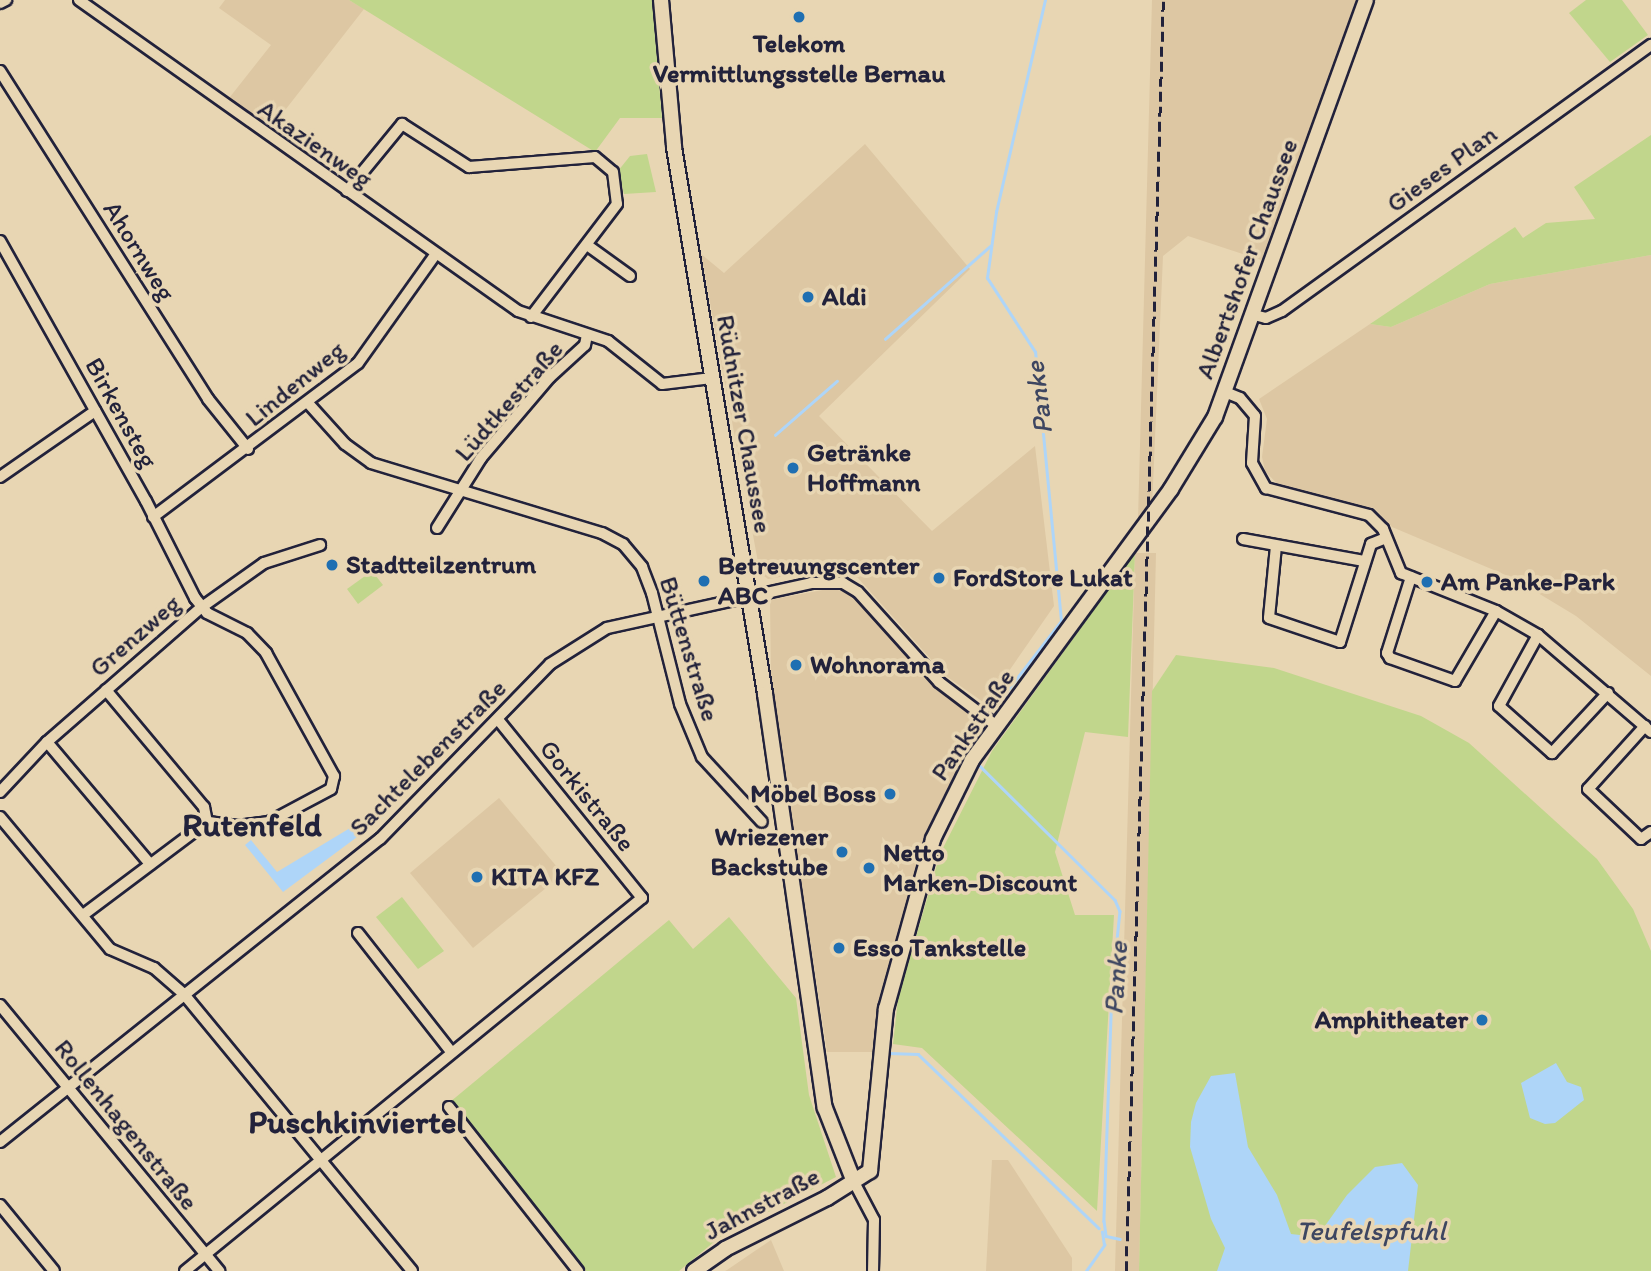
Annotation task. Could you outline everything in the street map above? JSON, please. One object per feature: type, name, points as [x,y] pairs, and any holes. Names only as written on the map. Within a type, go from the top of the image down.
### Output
[{"type":"main road","name":"Albertshofer Chaussee","points":[[1148,522],[1204,436],[1225,392],[1366,0]]},
{"type":"main road","name":"Rüdnitzer Chaussee","points":[[661,1],[674,147],[749,597],[825,1108],[854,1182]]},
{"type":"main road","name":"Pankstraße","points":[[854,1182],[870,1171],[874,1159],[886,1009],[925,864],[967,770],[1148,522]]},
{"type":"main road","name":"Jahnstraße","points":[[694,1271],[725,1248],[854,1182]]},
{"type":"street","points":[[0,3],[6,0]]},
{"type":"street","name":"Akazienweg","points":[[79,0],[435,255],[531,317],[608,341],[662,384],[712,378]]},
{"type":"street","name":"Gieses Plan","points":[[1254,315],[1266,318],[1282,311],[1651,45]]},
{"type":"street","name":"Ahornweg","points":[[0,71],[208,399],[248,449]]},
{"type":"street","points":[[347,191],[402,124],[469,167],[595,157],[613,172],[619,192],[617,204],[531,317]]},
{"type":"street","name":"Birkensteg","points":[[0,241],[202,607]]},
{"type":"street","points":[[587,245],[630,276]]},
{"type":"street","name":"Lindenweg","points":[[153,517],[248,449],[358,363],[435,255]]},
{"type":"street","name":"Lüdtkestraße","points":[[437,528],[506,428],[585,345],[587,335]]},
{"type":"street","points":[[1225,392],[1240,398],[1255,416],[1252,463],[1266,488],[1368,514],[1386,538],[1394,565],[1411,577],[1496,611],[1538,635],[1648,729],[1588,789],[1641,839],[1651,832]]},
{"type":"street","name":"Büttenstraße","points":[[307,403],[358,455],[393,471],[602,533],[623,544],[642,567],[659,616],[680,704],[702,757],[762,822]]},
{"type":"street","points":[[0,477],[95,411]]},
{"type":"street","points":[[1276,546],[1269,618],[1340,642],[1371,544],[1386,538]]},
{"type":"street","points":[[1243,539],[1276,546],[1290,544],[1364,561]]},
{"type":"street","name":"Grenzweg","points":[[0,792],[47,742],[202,607],[264,563],[320,545]]},
{"type":"street","points":[[1411,577],[1387,653],[1390,658],[1455,681],[1496,611]]},
{"type":"street","name":"Sachtelebenstraße","points":[[0,1142],[183,993],[380,839],[499,722],[535,680],[573,647],[607,628],[827,580],[843,583],[858,592],[939,682],[997,726]]},
{"type":"street","points":[[83,915],[207,821],[237,827],[269,822],[331,789],[334,782],[267,653],[247,633],[217,620],[202,607]]},
{"type":"street","points":[[1538,635],[1499,706],[1552,753],[1608,693]]},
{"type":"street","points":[[106,690],[204,807],[207,821]]},
{"type":"street","name":"Gorkistraße","points":[[453,1053],[642,898],[499,722]]},
{"type":"street","points":[[47,742],[150,864]]},
{"type":"street","points":[[0,817],[110,948],[154,968],[183,993],[412,1271]]},
{"type":"street","points":[[184,1271],[453,1053],[358,933]]},
{"type":"street","name":"Rollenhagenstraße","points":[[0,1005],[219,1271]]},
{"type":"street","points":[[449,1107],[578,1271]]},
{"type":"street","points":[[854,1182],[874,1220],[873,1271]]},
{"type":"street","points":[[0,1205],[54,1271]]},
{"type":"shaded area","points":[[225,0],[349,0],[364,9],[268,132],[226,102],[271,45],[219,8]]},
{"type":"shaded area","points":[[1152,0],[1357,0],[1264,261],[1188,236],[1163,256],[1152,507],[1138,520]]},
{"type":"shaded area","points":[[865,144],[970,269],[819,416],[932,531],[1035,446],[1054,606],[986,704],[946,676],[858,578],[827,569],[768,579],[760,573],[701,254],[724,273]]},
{"type":"shaded area","points":[[1651,255],[1651,676],[1576,616],[1515,579],[1392,527],[1374,508],[1283,490],[1265,471],[1262,457],[1267,419],[1259,399],[1370,324],[1391,327],[1490,284]]},
{"type":"shaded area","points":[[1135,553],[1156,553],[1139,1271],[1115,1271]]},
{"type":"shaded area","points":[[833,588],[856,597],[937,687],[980,720],[924,851],[881,995],[875,1052],[827,1052],[771,680],[770,600]]},
{"type":"shaded area","points":[[499,798],[563,874],[473,948],[410,873]]},
{"type":"shaded area","points":[[992,1160],[1008,1160],[1072,1258],[1072,1271],[986,1271]]},
{"type":"shaded area","points":[[771,1240],[784,1271],[725,1271],[727,1270]]},
{"type":"green space","points":[[349,0],[652,0],[662,118],[620,118],[595,152]]},
{"type":"green space","points":[[1586,0],[1622,0],[1648,35],[1610,62],[1569,13]]},
{"type":"green space","points":[[1651,135],[1651,255],[1490,284],[1391,327],[1370,324],[1515,227],[1523,238],[1546,223],[1595,219],[1574,187]]},
{"type":"green space","points":[[647,154],[656,192],[624,194],[618,171],[630,156]]},
{"type":"green space","points":[[1135,553],[1128,737],[1085,732],[1055,852],[1075,915],[1114,915],[1097,1211],[922,1048],[893,1044],[898,999],[940,854],[992,751]]},
{"type":"green space","points":[[372,571],[383,585],[358,604],[347,589]]},
{"type":"green space","points":[[1176,655],[1274,668],[1421,716],[1469,743],[1597,859],[1633,909],[1651,951],[1651,1271],[1139,1271],[1152,691]]},
{"type":"green space","points":[[402,897],[444,951],[418,969],[376,917]]},
{"type":"green space","points":[[729,917],[796,998],[809,1095],[836,1177],[720,1237],[679,1271],[586,1271],[450,1102],[669,920],[693,949]]},
{"type":"water","points":[[385,807],[388,812],[384,817],[283,892],[245,845],[251,840],[277,872]]},
{"type":"water","points":[[1556,1063],[1567,1082],[1581,1087],[1584,1100],[1555,1123],[1545,1124],[1530,1118],[1521,1083]]},
{"type":"water","name":"Teufelspfuhl","points":[[1235,1073],[1248,1147],[1277,1195],[1291,1234],[1317,1237],[1347,1195],[1375,1167],[1402,1163],[1418,1185],[1408,1271],[1217,1271],[1225,1248],[1211,1219],[1190,1147],[1191,1122],[1196,1103],[1211,1076]]},
{"type":"waterway","name":"Panke","points":[[993,709],[1061,621],[1035,352],[987,278],[996,212],[1045,0]]},
{"type":"waterway","points":[[885,339],[990,246]]},
{"type":"waterway","points":[[775,435],[837,381]]},
{"type":"waterway","name":"Panke","points":[[969,754],[962,747],[983,722]]},
{"type":"waterway","name":"Panke","points":[[978,764],[1115,900],[1120,911],[1112,988],[1104,1221],[1106,1236],[1120,1239]]},
{"type":"waterway","points":[[889,1053],[918,1054],[1099,1228]]},
{"type":"waterway","points":[[1086,1271],[1104,1245],[1102,1232]]},
{"type":"railway","points":[[1126,1271],[1163,0]]},
{"type":"place","name":"Telekom Vermittlungsstelle Bernau","points":[[799,17]]},
{"type":"place","name":"Aldi","points":[[808,297]]},
{"type":"place","name":"Getränke Hoffmann","points":[[793,468]]},
{"type":"place","name":"Stadtteilzentrum","points":[[332,565]]},
{"type":"place","name":"FordStore Lukat","points":[[939,578]]},
{"type":"place","name":"Betreuungscenter ABC","points":[[704,581]]},
{"type":"place","name":"Am Panke-Park","points":[[1427,582]]},
{"type":"place","name":"Wohnorama","points":[[796,665]]},
{"type":"place","name":"Möbel Boss","points":[[890,794]]},
{"type":"place","name":"Wriezener Backstube","points":[[842,852]]},
{"type":"place","name":"Netto Marken-Discount","points":[[869,868]]},
{"type":"place","name":"KITA KFZ","points":[[477,877]]},
{"type":"place","name":"Esso Tankstelle","points":[[839,948]]},
{"type":"place","name":"Amphitheater","points":[[1482,1020]]},
{"type":"district","name":"Rutenfeld","points":[[252,825]]},
{"type":"district","name":"Puschkinviertel","points":[[357,1122]]}]
